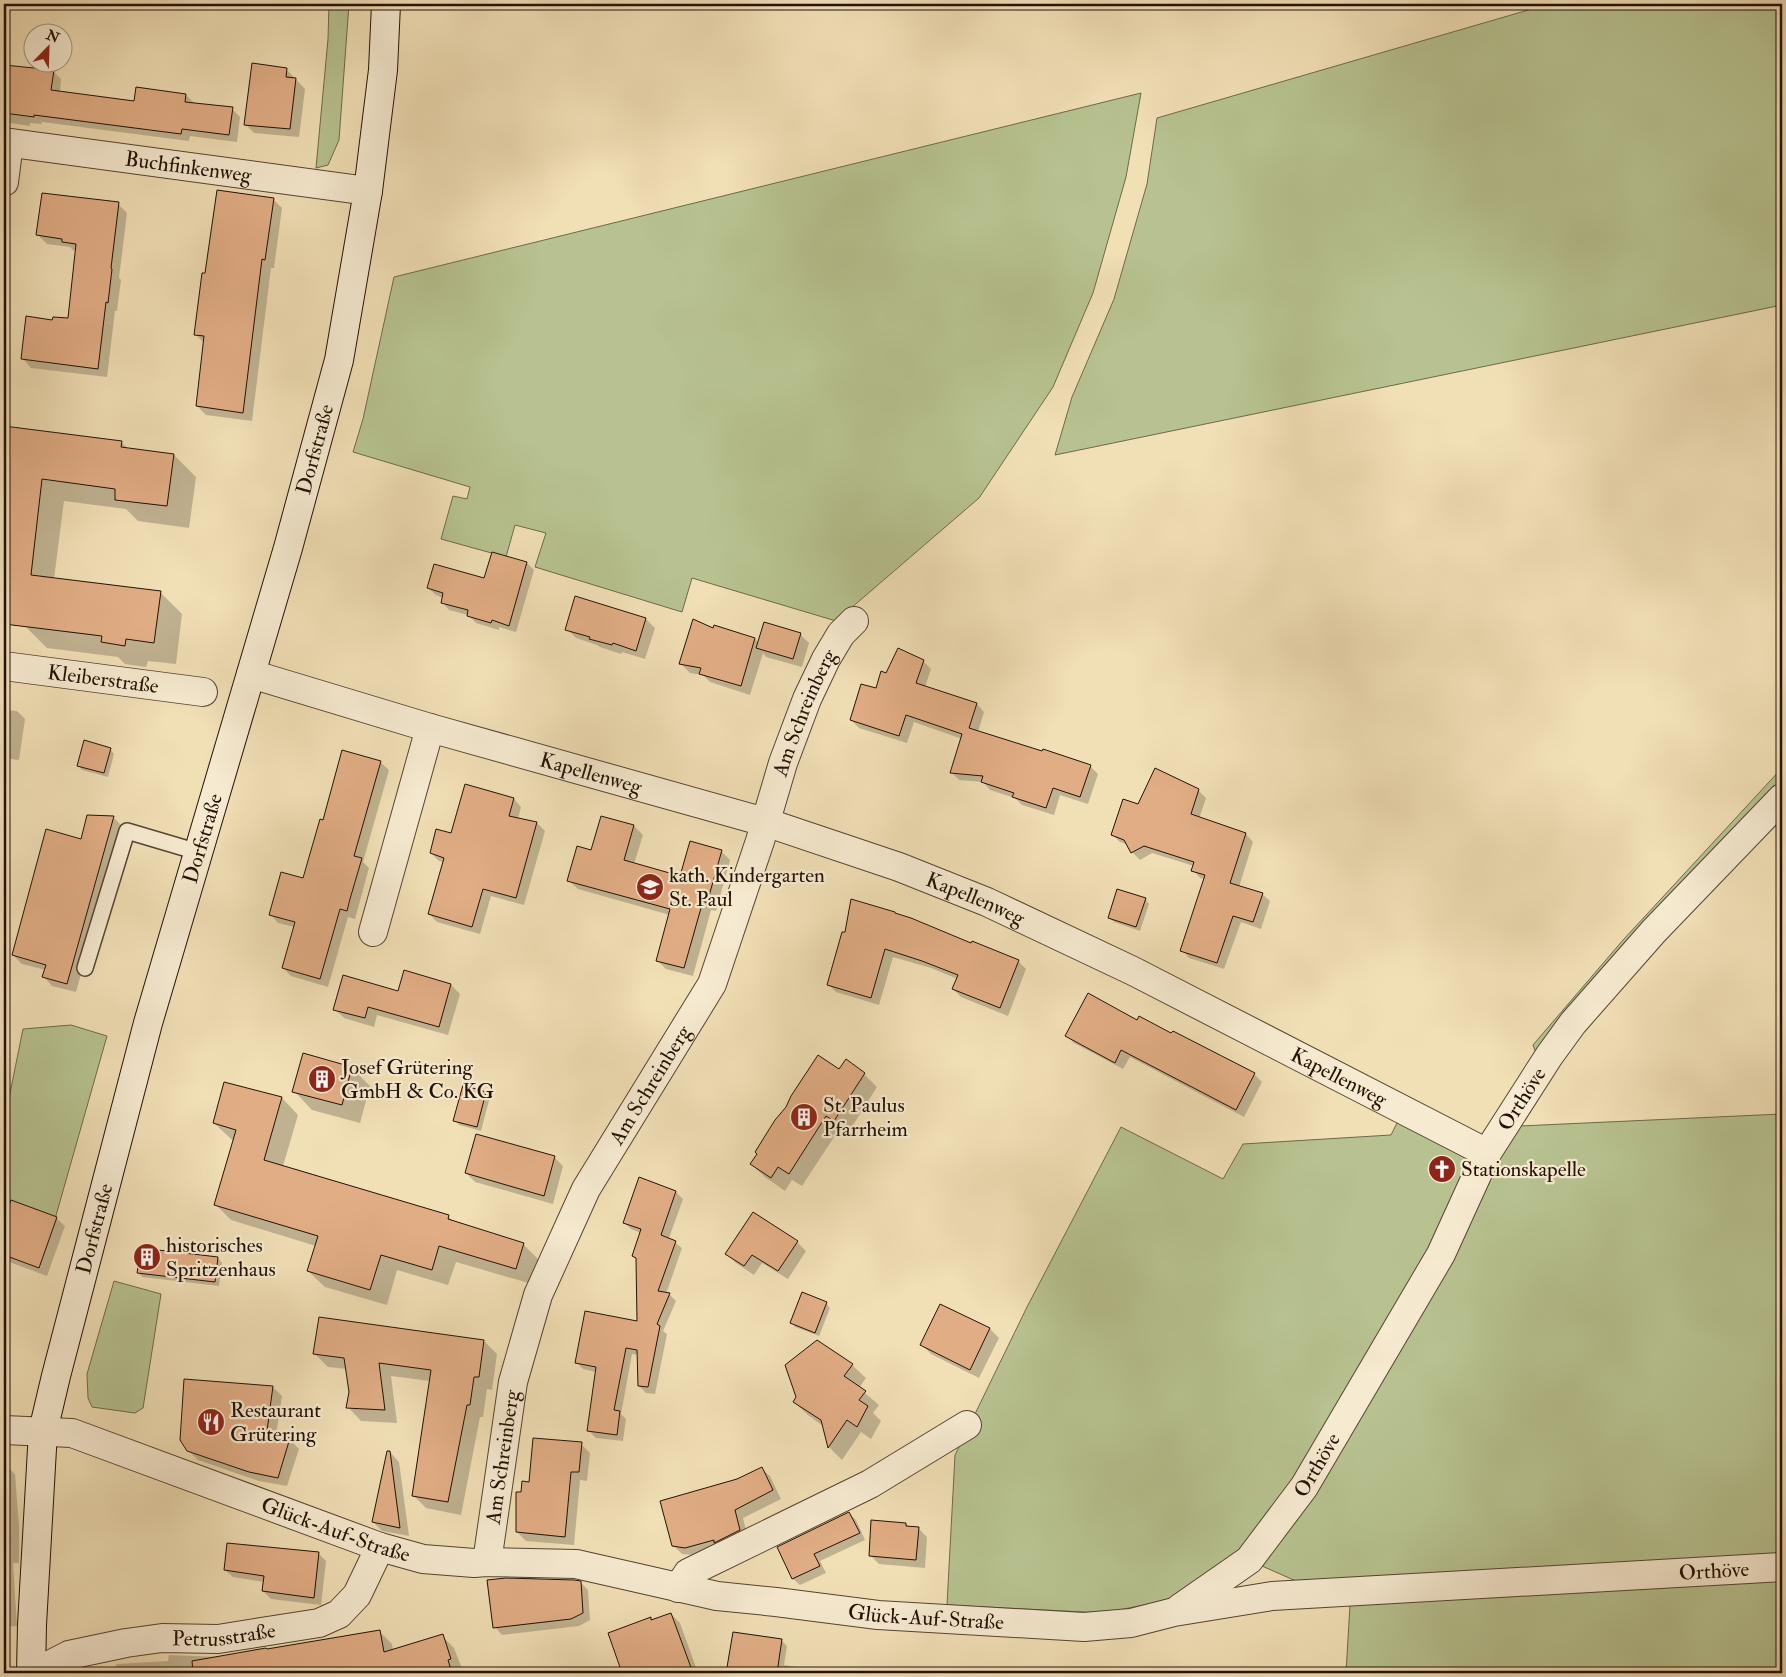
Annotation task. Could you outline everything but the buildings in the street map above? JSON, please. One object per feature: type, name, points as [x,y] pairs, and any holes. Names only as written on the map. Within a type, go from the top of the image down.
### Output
[{"type":"street","name":"Dorfstraße","points":[[33,1673],[32,1625],[43,1431],[148,1023],[301,504],[339,360],[368,191],[382,70],[386,4]]},
{"type":"street","name":"Buchfinkenweg","points":[[4,182],[6,142],[368,191]]},
{"type":"street","name":"Am Schreinberg","points":[[487,1562],[513,1382],[538,1295],[586,1189],[712,984],[783,763],[807,699],[826,659],[841,634],[854,621]]},
{"type":"street","name":"Kleiberstraße","points":[[4,666],[204,692]]},
{"type":"street","name":"Kapellenweg","points":[[251,674],[430,728],[765,822],[899,867],[987,902],[1139,974],[1487,1153]]},
{"type":"street","points":[[373,932],[430,728]]},
{"type":"street","name":"Orthöve","points":[[1174,1612],[1249,1560],[1304,1487],[1441,1254],[1487,1153],[1549,1056],[1573,1023],[1654,931],[1782,798]]},
{"type":"street","points":[[678,1588],[688,1573],[870,1484],[967,1425]]},
{"type":"street","name":"Glück-Auf-Straße","points":[[4,1430],[72,1433],[380,1547],[423,1559],[474,1563],[576,1564],[717,1596],[878,1615],[1084,1627],[1131,1623],[1174,1612]]},
{"type":"street","name":"Petrusstraße","points":[[33,1673],[69,1654],[126,1643],[162,1638],[218,1639],[319,1623],[339,1614],[357,1595],[380,1547]]},
{"type":"street","name":"Orthöve","points":[[1174,1612],[1272,1596],[1782,1567]]},
{"type":"lane","points":[[85,968],[127,831],[198,852]]},
{"type":"green space","points":[[329,4],[349,4],[339,140],[328,165],[316,168],[328,39]]},
{"type":"green space","points":[[1549,4],[1782,4],[1782,305],[1055,455],[1072,397],[1114,299],[1147,184],[1157,118]]},
{"type":"green space","points":[[1141,93],[1126,177],[1093,293],[1053,387],[979,498],[836,621],[692,578],[682,612],[535,567],[546,533],[515,525],[506,557],[441,539],[453,496],[467,499],[470,487],[353,452],[363,419],[394,277]]},
{"type":"green space","points":[[1782,768],[1782,786],[1538,1059],[1533,1045],[1623,940]]},
{"type":"green space","points":[[71,1025],[107,1036],[55,1219],[4,1200],[4,1123],[23,1029]]},
{"type":"green space","points":[[1782,1114],[1782,1673],[1346,1673],[1350,1605],[1262,1566],[1316,1492],[1497,1159],[1520,1126]]},
{"type":"green space","points":[[1398,1121],[1465,1155],[1468,1167],[1433,1248],[1297,1483],[1238,1552],[1170,1600],[1103,1613],[947,1605],[955,1455],[1027,1307],[1121,1127],[1223,1179],[1243,1144],[1391,1135]]},
{"type":"green space","points":[[114,1281],[161,1294],[143,1408],[135,1413],[92,1407],[88,1398],[87,1374]]},
{"type":"place","name":"kath. Kindergarten St. Paul","points":[[650,887]]},
{"type":"place","name":"Josef Grütering GmbH & Co. KG","points":[[322,1079]]},
{"type":"place","name":"St. Paulus Pfarrheim","points":[[804,1117]]},
{"type":"place","name":"Stationskapelle","points":[[1442,1169]]},
{"type":"place","name":"historisches Spritzenhaus","points":[[147,1257]]},
{"type":"place","name":"Restaurant Grütering","points":[[211,1422]]}]
